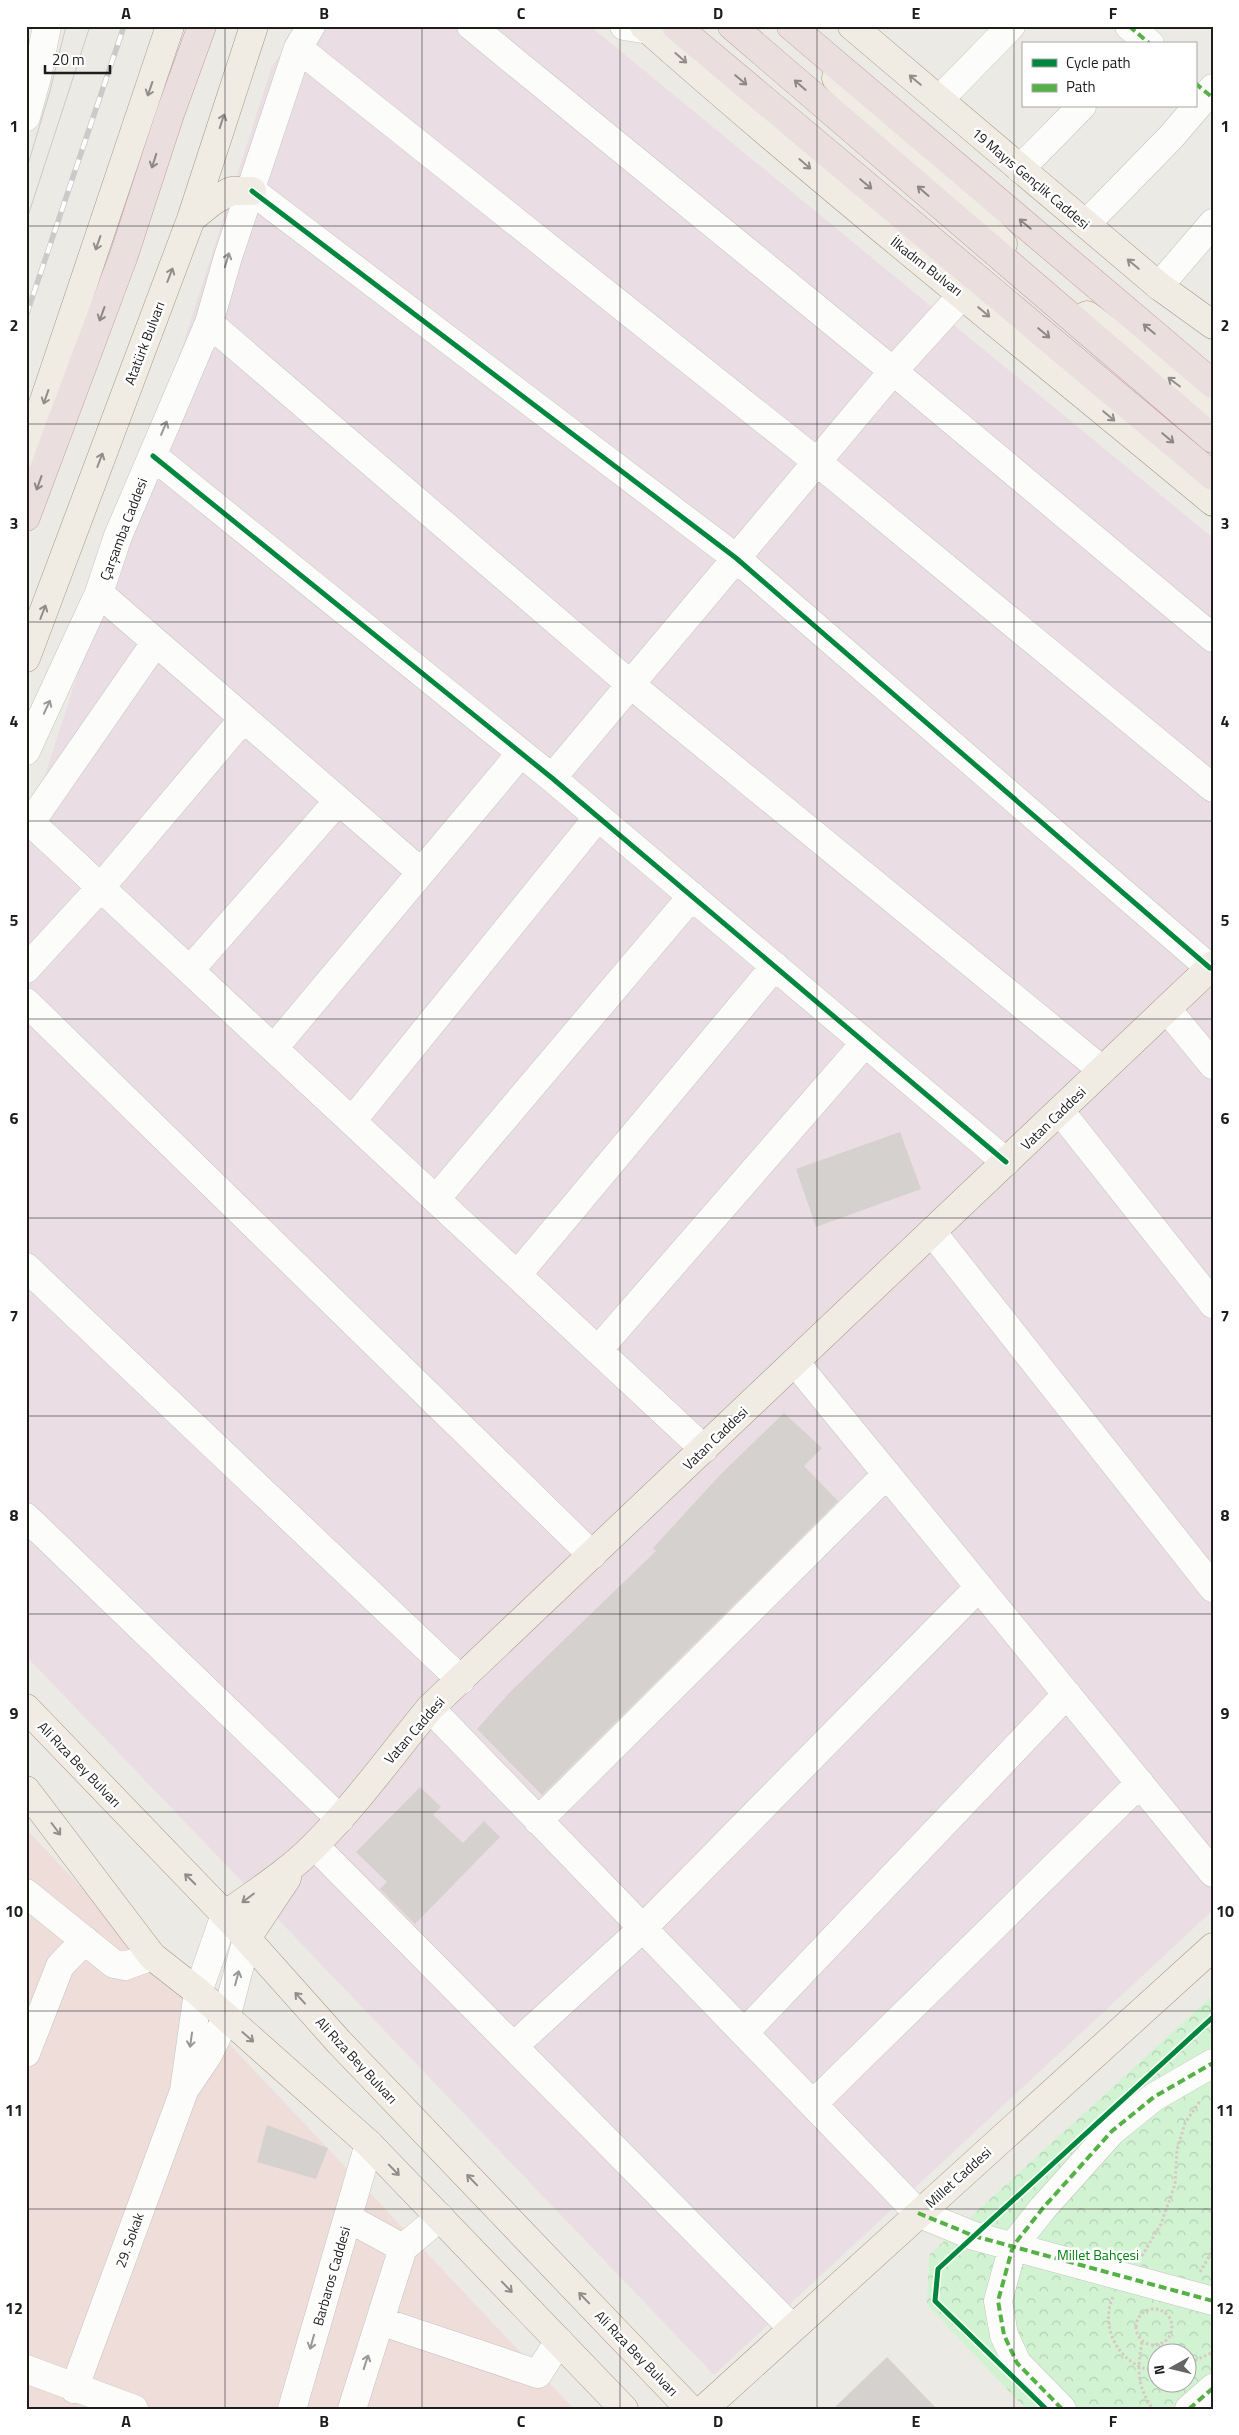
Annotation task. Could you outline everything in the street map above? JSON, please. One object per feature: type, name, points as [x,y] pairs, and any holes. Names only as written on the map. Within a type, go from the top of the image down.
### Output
[{"type":"highway","points":[[26,517],[124,255],[170,114],[202,26]]},
{"type":"highway","name":"İlkadım Bulvarı","points":[[676,26],[1213,476]]},
{"type":"highway","points":[[732,26],[1213,439]]},
{"type":"highway","points":[[791,26],[1213,384]]},
{"type":"main road","points":[[26,454],[170,26]]},
{"type":"main road","name":"Atatürk Bulvarı","points":[[26,658],[191,219],[254,26]]},
{"type":"main road","points":[[784,26],[1035,276],[1213,411]]},
{"type":"main road","name":"19 Mayıs Gençlik Caddesi","points":[[852,26],[1159,286],[1213,326]]},
{"type":"main road","name":"İlkadım Bulvarı","points":[[639,28],[910,254],[963,294],[1213,502]]},
{"type":"main road","points":[[191,219],[213,201],[231,191],[252,191]]},
{"type":"main road","name":"Vatan Caddesi","points":[[225,1915],[307,1853],[340,1818],[430,1708],[1211,967]]},
{"type":"main road","name":"Ali Rıza Bey Bulvarı","points":[[26,1708],[247,1938],[339,2042],[690,2409]]},
{"type":"main road","points":[[26,1790],[152,1956],[198,1992],[369,2144],[624,2409]]},
{"type":"main road","points":[[247,1938],[307,1853]]},
{"type":"main road","name":"Millet Caddesi","points":[[704,2409],[1213,1947]]},
{"type":"street","points":[[26,116],[37,77],[47,26]]},
{"type":"street","points":[[471,26],[893,371],[1213,638]]},
{"type":"street","points":[[939,100],[1011,26]]},
{"type":"street","points":[[305,37],[816,462],[1213,788]]},
{"type":"street","name":"Çarşamba Caddesi","points":[[26,751],[99,593],[118,536],[208,323],[228,257],[305,37]]},
{"type":"street","points":[[1196,104],[1207,90]]},
{"type":"street","points":[[1020,169],[1080,108]]},
{"type":"street","points":[[1086,224],[1171,137],[1193,108]]},
{"type":"street","points":[[252,191],[736,558],[1211,967]]},
{"type":"street","points":[[1159,286],[1213,223]]},
{"type":"street","points":[[552,778],[893,371],[963,294]]},
{"type":"street","points":[[208,323],[630,684],[1102,1070]]},
{"type":"street","points":[[153,456],[552,778],[1006,1162]]},
{"type":"street","points":[[99,593],[421,872]]},
{"type":"street","points":[[155,643],[28,820],[704,1449]]},
{"type":"street","points":[[26,970],[101,887],[243,719]]},
{"type":"street","points":[[274,1048],[521,753]]},
{"type":"street","points":[[190,970],[338,800]]},
{"type":"street","points":[[352,1121],[598,817]]},
{"type":"street","points":[[436,1199],[692,896]]},
{"type":"street","points":[[517,1274],[775,966]]},
{"type":"street","points":[[26,1002],[592,1555]]},
{"type":"street","points":[[1167,1009],[1213,1065]]},
{"type":"street","points":[[598,1350],[865,1043]]},
{"type":"street","points":[[1060,1111],[1213,1304]]},
{"type":"street","points":[[932,1232],[1213,1588]]},
{"type":"street","points":[[26,1267],[461,1680]]},
{"type":"street","points":[[795,1362],[1213,1873]]},
{"type":"street","points":[[538,1821],[887,1474]]},
{"type":"street","points":[[26,1517],[340,1818]]},
{"type":"street","points":[[514,2046],[642,1928],[979,1587]]},
{"type":"street","points":[[744,2033],[1067,1694]]},
{"type":"street","points":[[430,1708],[918,2213],[974,2236],[1213,2301]]},
{"type":"street","points":[[813,2104],[1140,1783]]},
{"type":"street","points":[[307,1853],[514,2046],[792,2328]]},
{"type":"street","points":[[26,1893],[114,1964],[125,1966],[152,1956]]},
{"type":"street","points":[[184,2091],[198,1992],[225,1915]]},
{"type":"street","points":[[184,2091],[208,2055],[226,2018],[247,1938]]},
{"type":"street","points":[[26,2053],[60,1966],[85,1940]]},
{"type":"street","points":[[1062,2409],[1017,2363],[1004,2335],[998,2301],[1013,2246],[1042,2208],[1112,2131],[1154,2097],[1213,2063]]},
{"type":"street","name":"29. Sokak","points":[[74,2389],[184,2091]]},
{"type":"street","name":"Barbaros Caddesi","points":[[292,2409],[369,2144]]},
{"type":"street","points":[[352,2409],[403,2248],[440,2217]]},
{"type":"street","points":[[348,2218],[403,2248]]},
{"type":"street","points":[[380,2321],[538,2374],[559,2341]]},
{"type":"street","points":[[26,2369],[74,2389],[134,2409]]},
{"type":"street","points":[[1189,2409],[1213,2388]]},
{"type":"path","points":[[1146,2367],[1125,2358],[1114,2344],[1108,2307],[1122,2276],[1141,2258],[1161,2224],[1175,2184],[1177,2150],[1185,2123],[1200,2100]]},
{"type":"path","points":[[1142,2342],[1156,2346],[1168,2339],[1172,2326],[1165,2314],[1152,2310],[1140,2316],[1136,2329],[1142,2342],[1138,2364],[1142,2394],[1153,2409]]},
{"type":"path","points":[[1196,2361],[1213,2352]]},
{"type":"shaded area","points":[[302,26],[590,26],[1213,538],[1213,1910],[714,2375],[26,1656],[26,835],[272,66]]},
{"type":"shaded area","points":[[26,1829],[574,2409],[26,2409]]},
{"type":"green space","name":"Millet Bahçesi","points":[[1213,1995],[1213,2409],[1026,2409],[927,2305],[929,2255]]},
{"type":"building","points":[[900,1132],[921,1189],[816,1227],[796,1169]]},
{"type":"building","points":[[784,1413],[822,1448],[804,1466],[838,1501],[542,1795],[477,1729],[510,1692],[656,1551],[653,1548],[721,1474]]},
{"type":"building","points":[[420,1787],[441,1807],[433,1815],[463,1843],[484,1821],[500,1837],[415,1924],[380,1889],[387,1882],[356,1852]]},
{"type":"building","points":[[267,2125],[328,2148],[316,2179],[257,2162]]},
{"type":"building","points":[[887,2357],[937,2409],[833,2409]]},
{"type":"tram line","points":[[26,171],[50,91],[66,26]]},
{"type":"tram line","points":[[26,222],[90,26]]},
{"type":"railway","points":[[26,316],[124,26]]},
{"type":"marked path","points":[[1129,26],[1148,42]]},
{"type":"marked path","points":[[1196,84],[1213,98]]},
{"type":"marked path","points":[[1062,2409],[1017,2363],[1004,2335],[998,2301],[1013,2246],[1043,2208],[1112,2131],[1154,2097],[1213,2063]]},
{"type":"marked path","points":[[918,2213],[974,2236],[1213,2301]]},
{"type":"marked path","points":[[1189,2409],[1213,2388]]},
{"type":"cycle path","points":[[252,191],[736,558],[1210,968]]},
{"type":"cycle path","points":[[153,456],[552,778],[1006,1162]]},
{"type":"cycle path","points":[[1046,2409],[935,2301],[938,2269],[1213,2017]]}]
